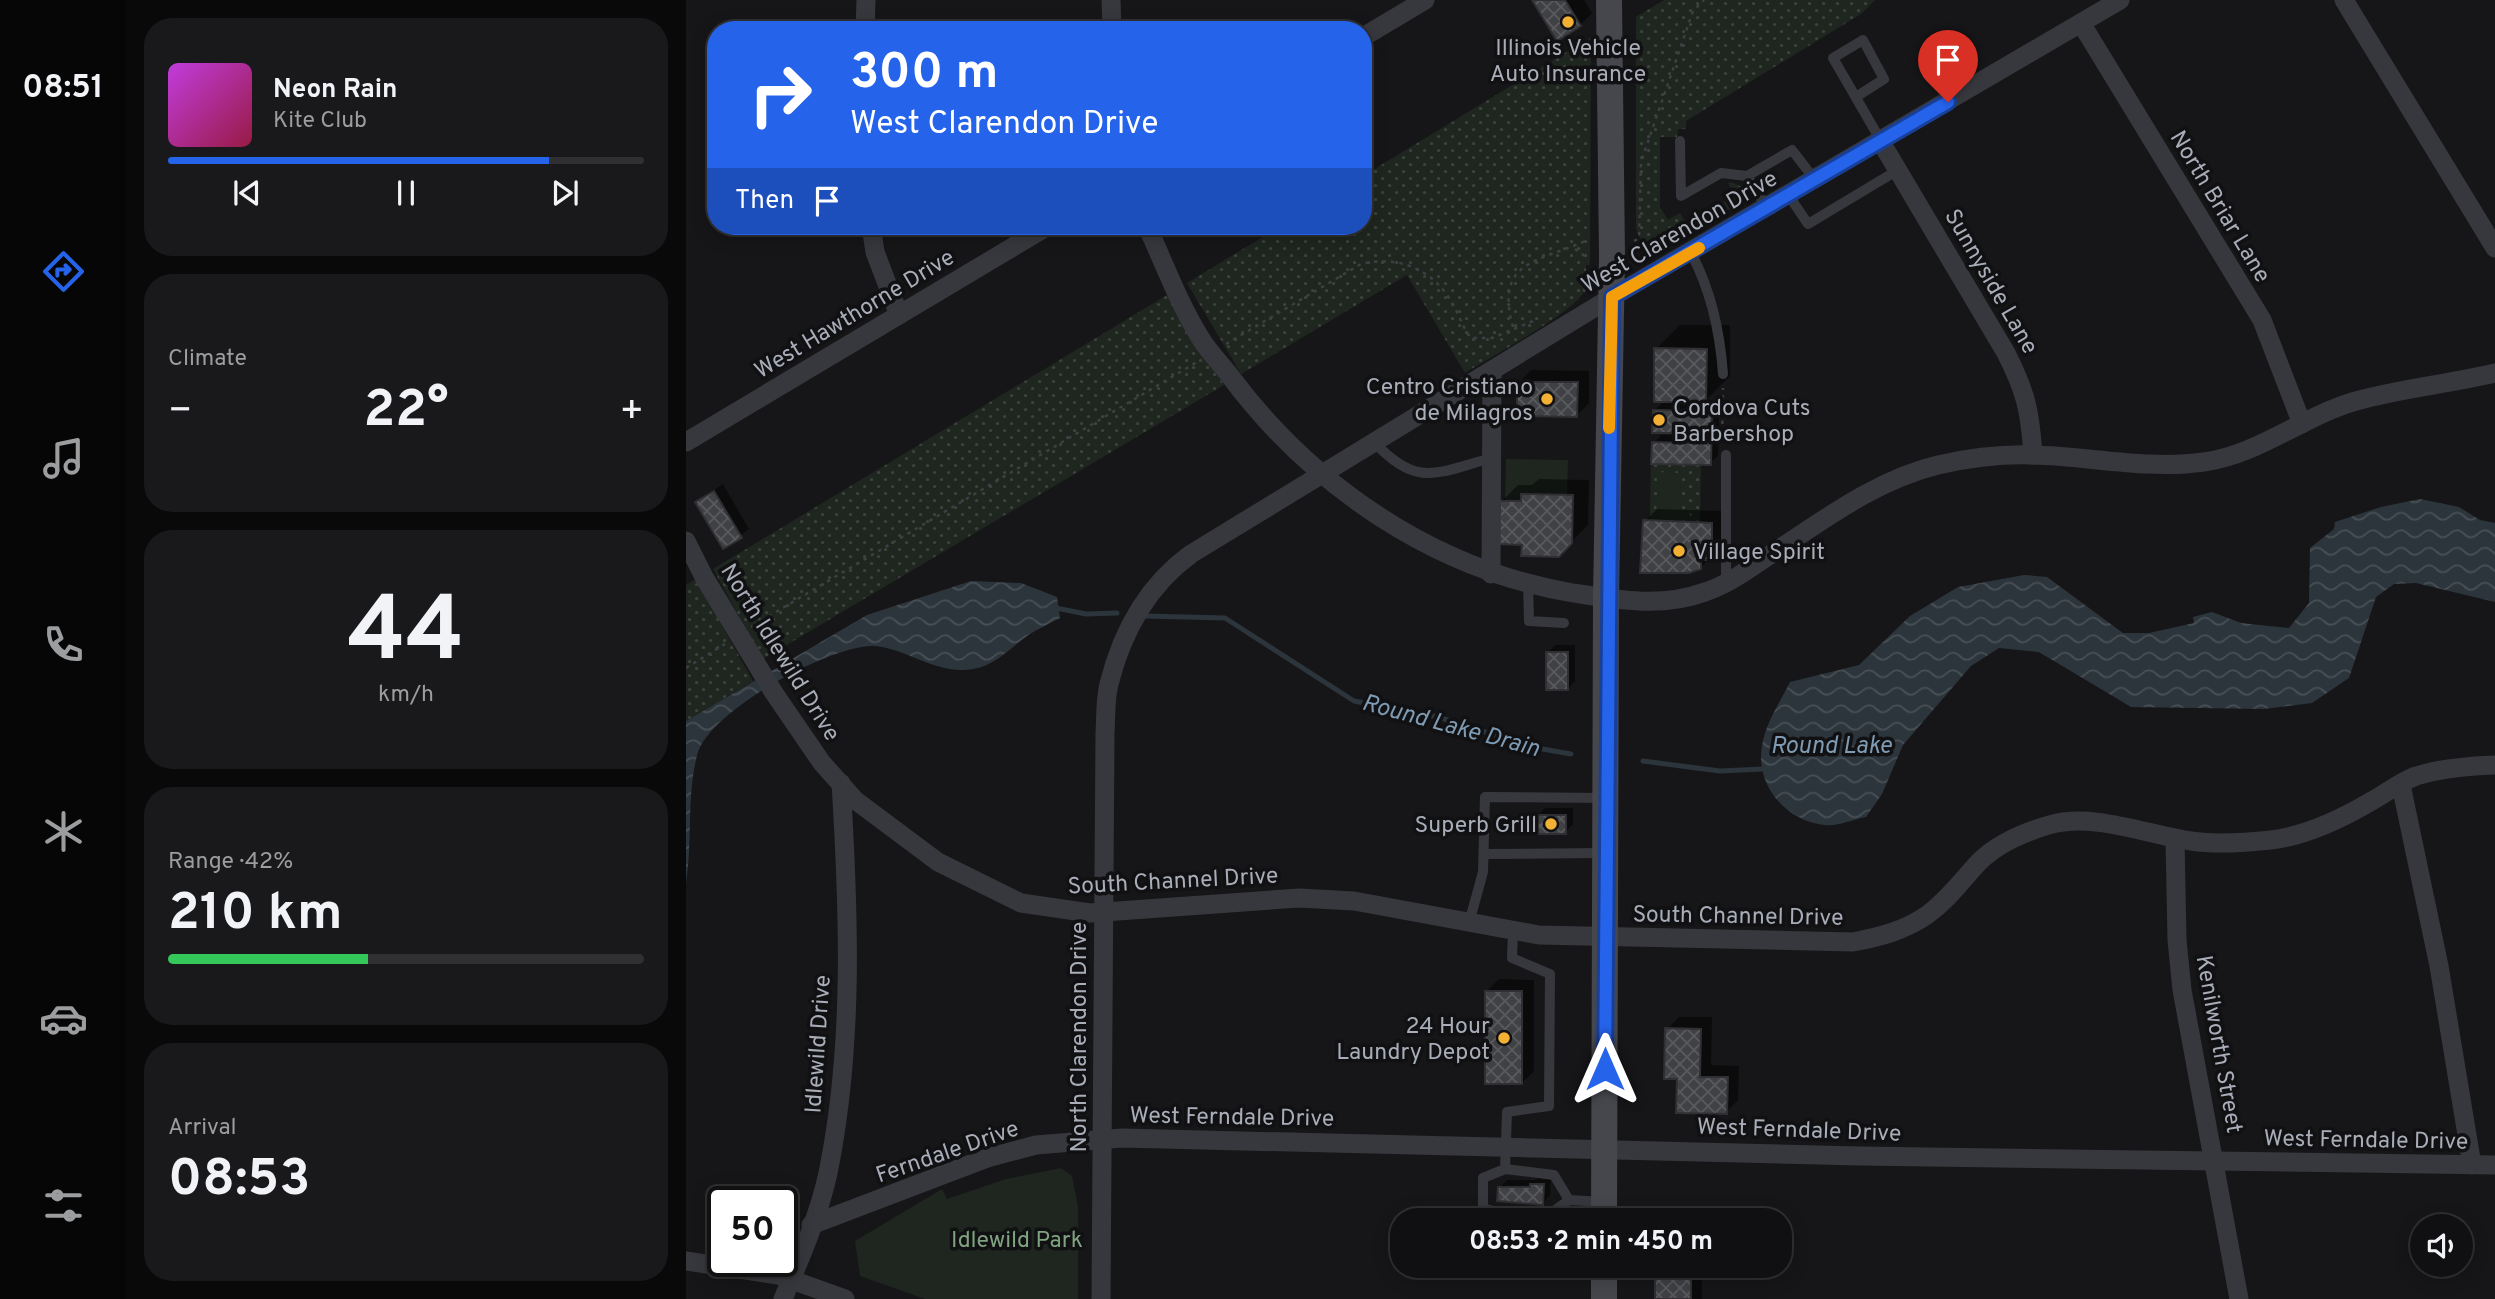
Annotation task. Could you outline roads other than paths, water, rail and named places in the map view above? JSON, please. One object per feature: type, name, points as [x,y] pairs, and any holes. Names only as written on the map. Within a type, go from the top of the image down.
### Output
[{"type":"main road","points":[[1604,1208],[1606,598],[1612,297],[1599,256],[1609,0]]},
{"type":"main road","points":[[1604,1278],[1604,1299]]},
{"type":"street","points":[[865,21],[866,0]]},
{"type":"street","points":[[1111,0],[1112,21]]},
{"type":"street","points":[[1372,32],[1425,0]]},
{"type":"street","name":"West Clarendon Drive","points":[[1137,614],[1144,599],[1165,573],[1323,474],[1492,373],[1612,297],[1789,196],[2120,0]]},
{"type":"street","points":[[2344,0],[2495,248]]},
{"type":"street","name":"North Briar Lane","points":[[2081,23],[2262,320],[2302,424]]},
{"type":"street","name":"Sunnyside Lane","points":[[1881,142],[2007,353],[2024,387],[2030,410],[2033,455]]},
{"type":"street","points":[[872,235],[875,252],[899,315]]},
{"type":"street","name":"West Hawthorne Drive","points":[[686,442],[1033,235]]},
{"type":"street","points":[[1151,235],[1203,342],[1248,400],[1293,450],[1385,521],[1443,553],[1491,574],[1636,602],[1668,600],[1703,593],[1726,583],[1860,496],[1935,466],[1988,456],[2033,455],[2172,465],[2208,461],[2276,439],[2302,424],[2355,401],[2495,373]]},
{"type":"street","points":[[1491,574],[1492,373]]},
{"type":"street","name":"North Idlewild Drive","points":[[686,541],[774,693],[822,763],[841,783]]},
{"type":"street","name":"North Clarendon Drive","points":[[1101,1299],[1108,685],[1137,614]]},
{"type":"street","name":"South Channel Drive","points":[[841,783],[855,800],[938,862],[1021,903],[1054,910],[1104,912],[1299,898],[1354,901],[1513,932],[1605,937],[1853,942],[1889,935],[1926,916],[1950,896],[1982,859],[2018,836],[2052,824],[2094,823],[2175,838],[2234,844],[2275,839],[2315,828],[2414,777],[2453,767],[2495,765]]},
{"type":"street","name":"Idlewild Drive","points":[[783,1299],[828,1175],[841,1093],[846,1023],[846,872],[841,783]]},
{"type":"street","points":[[2401,785],[2440,966],[2472,1165]]},
{"type":"street","name":"Kenilworth Street","points":[[2175,838],[2177,940],[2182,990],[2216,1161],[2239,1299]]},
{"type":"street","name":"Ferndale Drive","points":[[811,1225],[987,1158],[1036,1145],[1102,1139]]},
{"type":"street","name":"West Ferndale Drive","points":[[1102,1139],[1604,1148],[1860,1156],[2495,1165]]},
{"type":"street","points":[[686,1261],[791,1279],[845,1299]]},
{"type":"lane","points":[[1856,97],[1884,79],[1863,40],[1833,58],[1881,142]]},
{"type":"lane","points":[[1680,141],[1681,196],[1721,173],[1747,176],[1792,150],[1816,180]]},
{"type":"lane","points":[[1789,196],[1808,225],[1898,170]]},
{"type":"lane","points":[[1747,176],[1767,208]]},
{"type":"lane","points":[[1691,253],[1703,276],[1713,311],[1721,343],[1723,374]]},
{"type":"lane","points":[[1375,443],[1392,462],[1423,476],[1492,458]]},
{"type":"lane","points":[[1726,455],[1726,583]]},
{"type":"lane","points":[[1528,583],[1529,621],[1564,623]]},
{"type":"lane","points":[[1469,923],[1483,872],[1485,797],[1606,798]]},
{"type":"lane","points":[[1484,854],[1605,853]]},
{"type":"lane","points":[[1505,1169],[1507,1112],[1549,1106],[1550,974],[1512,958],[1513,932]]},
{"type":"lane","points":[[1570,1200],[1549,1214],[1506,1215],[1483,1208],[1483,1178],[1505,1169],[1554,1175],[1570,1200],[1595,1208]]},
{"type":"water","name":"Round Lake","points":[[2420,499],[2459,507],[2480,520],[2495,523],[2495,602],[2416,583],[2394,584],[2376,597],[2349,678],[2312,703],[2263,709],[2131,707],[2039,652],[1999,648],[1971,666],[1903,745],[1882,794],[1866,817],[1834,825],[1810,822],[1786,809],[1776,799],[1763,774],[1761,760],[1764,737],[1790,682],[1859,665],[1910,616],[1958,587],[2024,575],[2047,577],[2123,633],[2149,633],[2194,623],[2193,617],[2212,612],[2241,623],[2289,628],[2309,603],[2310,548],[2334,529],[2335,522],[2381,507]]},
{"type":"water","points":[[971,581],[1021,583],[1057,597],[1060,618],[1031,633],[981,667],[959,670],[946,668],[894,650],[870,646],[827,657],[800,669],[747,700],[708,735],[698,752],[692,784],[686,883],[686,721],[867,615]]},
{"type":"waterway","name":"Round Lake Drain","points":[[1051,607],[1086,614],[1117,613]]},
{"type":"waterway","name":"Round Lake Drain","points":[[1145,616],[1225,618],[1354,701],[1438,717],[1531,747],[1571,754]]},
{"type":"waterway","name":"Round Lake Drain","points":[[1643,761],[1720,771],[1763,769]]},
{"type":"place","name":"Illinois Vehicle Auto Insurance","points":[[1568,22]]},
{"type":"place","name":"Centro Cristiano de Milagros","points":[[1547,399]]},
{"type":"place","name":"Cordova Cuts Barbershop","points":[[1659,420]]},
{"type":"place","name":"Village Spirit","points":[[1679,551]]},
{"type":"place","name":"Superb Grill","points":[[1551,824]]},
{"type":"place","name":"24 Hour Laundry Depot","points":[[1504,1038]]},
{"type":"park label","name":"Idlewild Park","points":[[1017,1239]]}]
